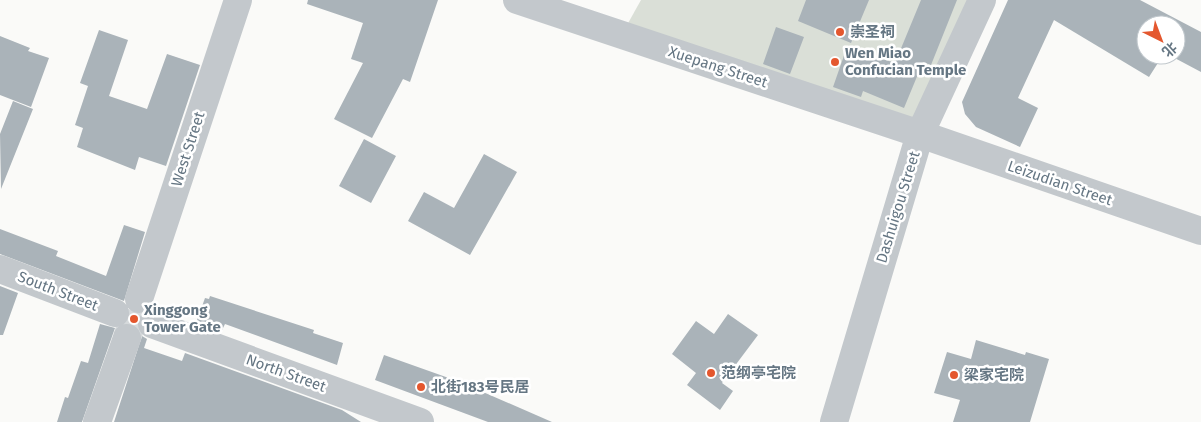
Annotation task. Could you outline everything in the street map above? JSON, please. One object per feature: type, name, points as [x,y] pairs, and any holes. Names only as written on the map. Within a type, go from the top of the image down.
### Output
[{"type":"street","name":"West Street","points":[[139,299],[238,0]]},
{"type":"street","name":"Xuepang Street","points":[[517,0],[920,134]]},
{"type":"street","name":"Dashuigou Street","points":[[834,422],[920,134],[982,0]]},
{"type":"street","name":"Leizudian Street","points":[[920,134],[1201,231]]},
{"type":"street","name":"South Street","points":[[0,269],[116,313]]},
{"type":"street","name":"North Street","points":[[152,324],[420,422]]},
{"type":"street","points":[[96,422],[127,338]]},
{"type":"shaded area","name":"Wen Miao Confucian Temple","points":[[641,0],[973,0],[917,126],[627,25]]},
{"type":"building","points":[[308,0],[438,0],[410,82],[403,79],[372,138],[334,119],[363,63],[351,59],[363,23],[307,4]]},
{"type":"building","name":"崇圣祠","points":[[806,0],[869,0],[851,43],[798,21]]},
{"type":"building","points":[[921,0],[957,0],[931,65],[923,62],[904,108],[863,91],[861,97],[833,87],[847,47],[895,63]]},
{"type":"building","points":[[1008,0],[1140,0],[1169,15],[1136,15],[1136,65],[1157,65],[1149,77],[1054,20],[1018,98],[1038,108],[1020,147],[976,127],[965,114],[962,102]]},
{"type":"building","points":[[1186,24],[1201,32],[1201,72],[1186,64]]},
{"type":"building","points":[[776,27],[804,37],[790,74],[763,64]]},
{"type":"building","points":[[99,30],[128,40],[109,96],[147,109],[167,54],[200,65],[166,166],[139,157],[135,170],[77,147],[83,128],[75,125],[88,86],[80,83]]},
{"type":"building","points":[[0,36],[30,48],[28,51],[49,58],[31,107],[0,95]]},
{"type":"building","points":[[13,101],[33,109],[1,189],[0,134]]},
{"type":"building","points":[[364,139],[396,156],[371,203],[339,186]]},
{"type":"building","points":[[484,154],[517,172],[470,255],[408,221],[424,192],[454,208]]},
{"type":"building","points":[[124,225],[145,232],[124,301],[0,254],[0,229],[58,251],[56,256],[106,276]]},
{"type":"building","points":[[0,286],[18,293],[3,335],[0,335]]},
{"type":"building","points":[[210,296],[314,330],[313,333],[343,343],[337,365],[225,324],[221,332],[196,323],[205,298],[209,299]]},
{"type":"building","points":[[728,314],[758,335],[722,383],[733,391],[720,410],[687,385],[696,373],[672,354],[696,321],[714,334]]},
{"type":"building","points":[[100,324],[115,328],[82,422],[57,422],[65,397],[68,398],[81,361],[88,363]]},
{"type":"building","points":[[142,336],[147,339],[144,348],[182,361],[185,353],[342,410],[361,422],[114,422]]},
{"type":"building","points":[[976,340],[1025,355],[1026,352],[1049,359],[1030,422],[953,422],[960,400],[934,393],[947,352],[971,359]]},
{"type":"building","points":[[384,355],[460,382],[552,422],[488,422],[375,380]]},
{"type":"tunnel","points":[[127,338],[139,299]]},
{"type":"place","name":"崇圣祠","points":[[840,32]]},
{"type":"place","name":"Wen Miao Confucian Temple","points":[[835,62]]},
{"type":"place","name":"Xinggong Tower Gate","points":[[134,319]]},
{"type":"place","name":"范纲亭宅院","points":[[711,373]]},
{"type":"place","name":"梁家宅院","points":[[954,375]]},
{"type":"place","name":"北街183号民居","points":[[421,387]]}]
